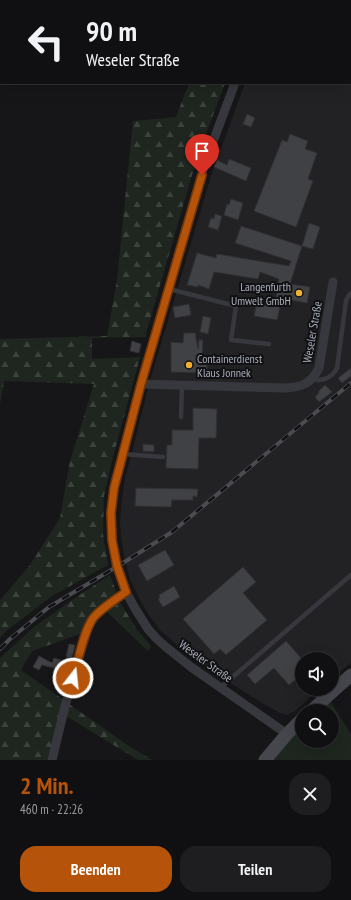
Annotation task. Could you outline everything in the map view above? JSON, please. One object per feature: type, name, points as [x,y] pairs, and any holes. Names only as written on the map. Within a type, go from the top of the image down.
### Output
[{"type":"main road","points":[[319,704],[351,675]]},
{"type":"main road","points":[[265,760],[295,726]]},
{"type":"street","name":"Weseler Straße","points":[[235,84],[205,163],[141,384],[114,488],[111,528],[117,566],[126,592],[144,622],[156,638],[166,648],[287,734]]},
{"type":"street","name":"Weseler Straße","points":[[141,384],[285,388],[300,386],[306,383],[312,379],[319,368],[333,282]]},
{"type":"street","points":[[52,760],[65,706],[85,636],[90,624],[97,614],[126,592]]},
{"type":"lane","points":[[169,289],[236,306],[231,340],[269,344]]},
{"type":"lane","points":[[312,379],[319,380],[327,378],[335,372],[337,368],[346,301],[351,293]]},
{"type":"lane","points":[[181,417],[182,385]]},
{"type":"lane","points":[[123,454],[163,457]]},
{"type":"lane","points":[[221,688],[351,575]]},
{"type":"shaded area","points":[[245,84],[351,84],[351,663],[339,672],[339,652],[295,652],[295,696],[311,696],[303,704],[295,704],[295,711],[287,715],[280,713],[262,703],[213,672],[179,647],[161,631],[148,614],[130,579],[121,537],[120,521],[122,499],[125,479],[151,377],[212,173]]},
{"type":"green space","points":[[189,84],[225,84],[197,158],[145,337],[92,338],[92,359],[140,357],[104,496],[103,534],[108,565],[52,596],[6,631],[0,638],[0,600],[30,565],[60,518],[70,461],[94,384],[4,381],[0,404],[0,339],[107,336],[117,280],[133,121],[176,117]]},
{"type":"green space","points":[[110,575],[117,594],[94,611],[83,633],[32,651],[21,670],[64,700],[50,760],[0,760],[0,658],[34,627]]},
{"type":"green space","points":[[120,602],[137,630],[151,646],[148,651],[107,612]]},
{"type":"green space","points":[[327,696],[332,704],[318,704]]},
{"type":"green space","points":[[69,704],[126,744],[152,760],[138,760],[66,716]]},
{"type":"green space","points":[[339,715],[351,734],[351,760],[266,760],[295,727],[295,748],[339,748]]},
{"type":"building","points":[[247,114],[255,118],[251,127],[243,124]]},
{"type":"building","points":[[290,134],[308,141],[305,149],[317,153],[308,179],[313,181],[296,227],[254,211],[282,140],[287,142]]},
{"type":"building","points":[[229,159],[251,168],[246,181],[214,167],[217,160],[227,165]]},
{"type":"building","points":[[231,199],[243,203],[238,220],[224,215],[227,204],[229,205]]},
{"type":"building","points":[[215,214],[222,216],[218,230],[208,227],[211,218],[214,219]]},
{"type":"building","points":[[309,223],[320,227],[313,249],[302,246]]},
{"type":"building","points":[[241,226],[302,246],[290,284],[310,287],[307,303],[276,298],[279,279],[260,272],[258,279],[214,272],[209,289],[198,285],[198,287],[187,285],[197,253],[216,258],[217,254],[289,266],[291,261],[235,243]]},
{"type":"building","points":[[257,302],[280,306],[277,320],[254,316]]},
{"type":"building","points":[[189,304],[191,315],[175,318],[173,307]]},
{"type":"building","points":[[203,316],[211,318],[208,334],[200,332]]},
{"type":"building","points":[[184,333],[195,333],[198,349],[199,340],[203,340],[202,358],[207,358],[207,373],[171,372],[171,342],[183,343]]},
{"type":"building","points":[[132,341],[141,344],[139,353],[130,351]]},
{"type":"building","points":[[351,368],[351,376],[342,383],[338,378]]},
{"type":"building","points":[[325,385],[332,392],[319,402],[315,397]]},
{"type":"building","points":[[193,408],[217,409],[216,438],[199,438],[198,469],[166,468],[167,445],[172,445],[172,430],[193,430]]},
{"type":"building","points":[[143,444],[154,445],[154,452],[143,451]]},
{"type":"building","points":[[136,488],[198,489],[197,497],[193,496],[193,500],[172,500],[171,507],[135,506]]},
{"type":"building","points":[[165,550],[174,565],[147,581],[138,565]]},
{"type":"building","points":[[243,567],[256,582],[243,593],[267,620],[226,655],[220,649],[214,654],[183,619]]},
{"type":"building","points":[[174,586],[180,597],[163,607],[158,599],[160,598],[159,595]]},
{"type":"building","points":[[286,641],[296,652],[295,680],[289,685],[274,668],[255,684],[247,675]]},
{"type":"building","points":[[69,644],[75,645],[72,658],[66,657]]},
{"type":"building","points":[[39,656],[52,663],[54,658],[68,662],[65,672],[63,671],[62,674],[53,671],[54,668],[42,665],[39,670],[33,667]]},
{"type":"railway","points":[[0,649],[49,607],[172,532],[351,383]]},
{"type":"place","name":"Langenfurth Umwelt GmbH","points":[[299,293]]},
{"type":"place","name":"Containerdienst Klaus Jonnek","points":[[189,365]]},
{"type":"route","points":[[73,678],[87,630],[93,618],[126,592],[117,566],[112,540],[111,513],[114,488],[141,384],[202,175]]}]
